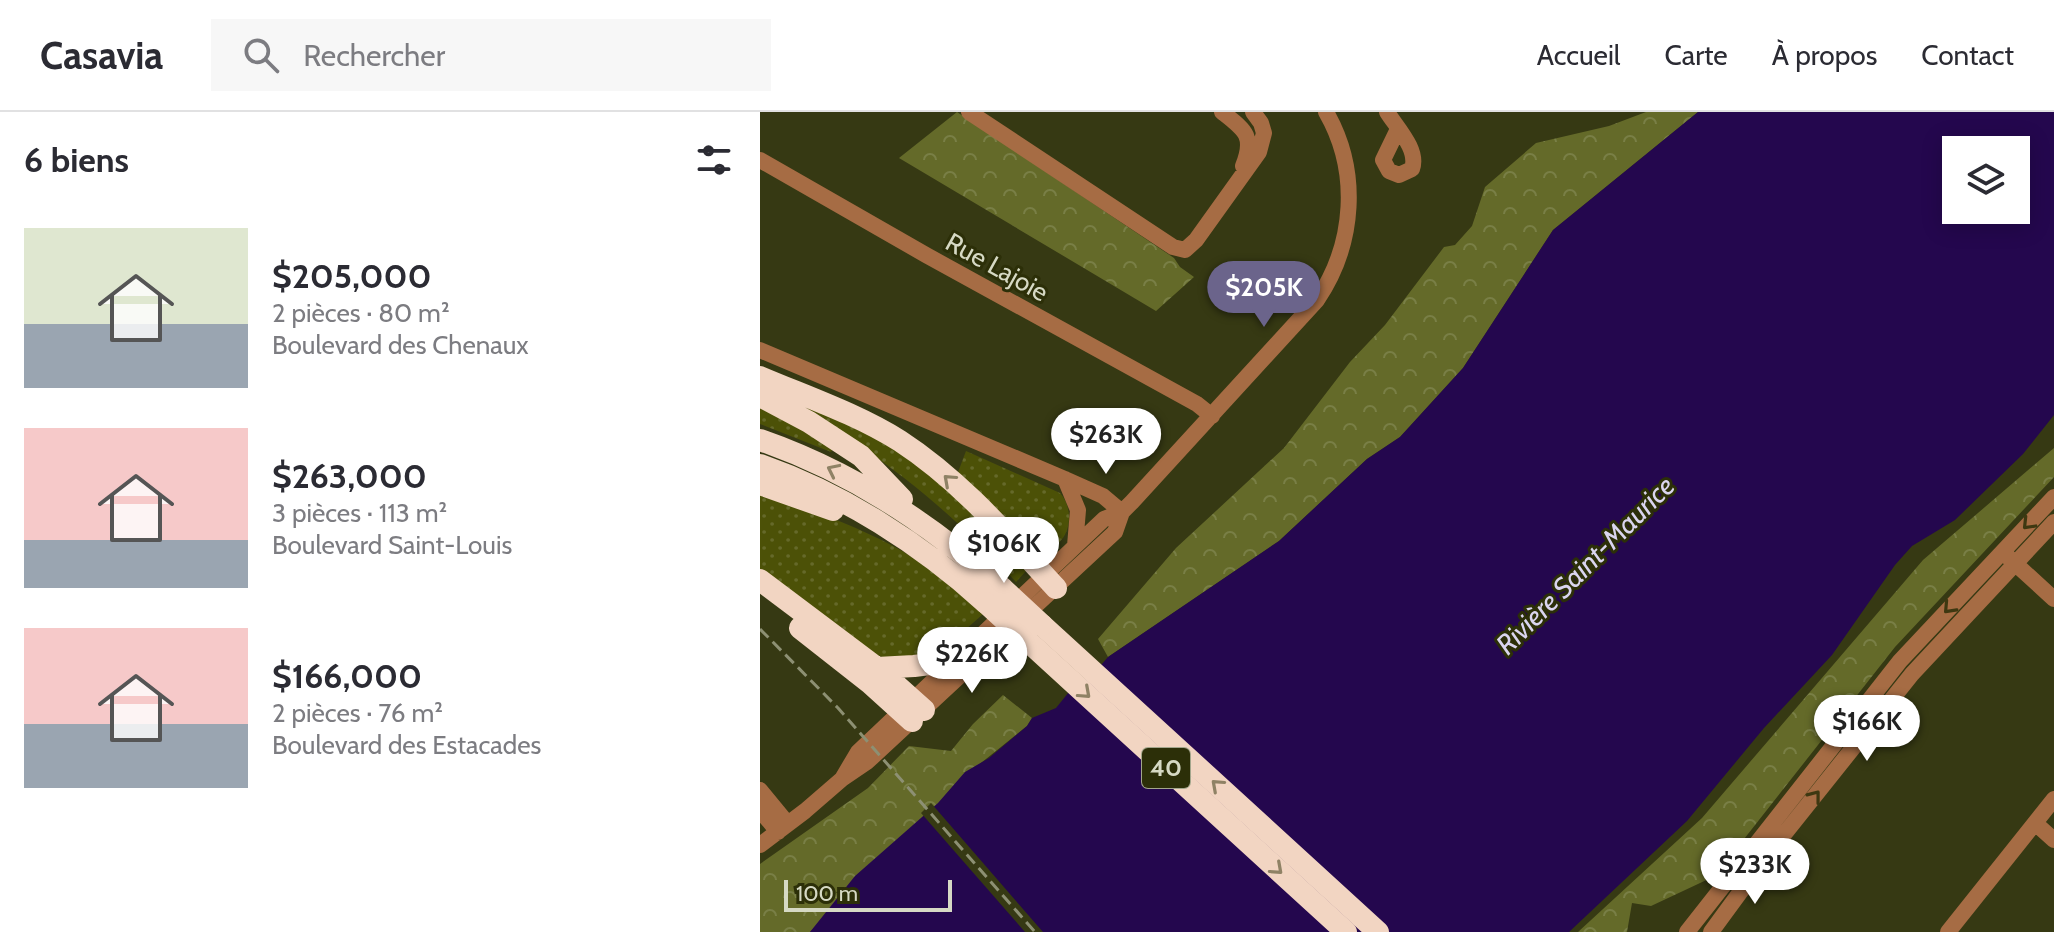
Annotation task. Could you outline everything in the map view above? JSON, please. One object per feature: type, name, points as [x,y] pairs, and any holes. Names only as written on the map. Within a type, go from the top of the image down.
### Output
[{"type":"highway","points":[[760,377],[862,421],[918,454],[959,488],[1050,581]]},
{"type":"highway","points":[[760,396],[809,422],[861,456],[924,523]]},
{"type":"highway","name":"40","points":[[760,440],[797,453],[846,477],[924,523],[994,596],[1346,932]]},
{"type":"highway","name":"40","points":[[760,465],[811,486],[891,530],[994,596],[1378,932]]},
{"type":"highway","points":[[760,484],[891,530]]},
{"type":"highway","points":[[760,580],[877,668],[913,710]]},
{"type":"highway","points":[[760,599],[913,710]]},
{"type":"highway","points":[[877,668],[953,661]]},
{"type":"street","points":[[969,112],[1181,250],[1189,248],[1196,240],[1238,179],[1256,159],[1256,141],[1261,123],[1253,112]]},
{"type":"street","points":[[760,845],[842,779],[858,752],[913,710],[1050,581],[1075,546],[1104,519],[1122,512],[1311,308],[1327,284],[1339,257],[1348,219],[1349,181],[1341,147],[1326,112]]},
{"type":"street","points":[[1387,112],[1398,129]]},
{"type":"street","points":[[1225,113],[1256,141]]},
{"type":"street","name":"Rue Lajoie","points":[[760,160],[1197,404],[1212,416]]},
{"type":"street","points":[[760,350],[1103,496],[1122,512]]},
{"type":"street","points":[[1065,479],[1078,510],[1075,546]]},
{"type":"street","points":[[1687,932],[1893,670],[2054,497]]},
{"type":"street","points":[[913,710],[953,661],[1050,581],[1117,531],[1122,512]]},
{"type":"street","points":[[1711,932],[1766,857],[1912,674],[2054,522]]},
{"type":"street","points":[[2002,551],[2054,599]]},
{"type":"street","points":[[760,790],[783,828]]},
{"type":"street","points":[[1948,932],[2054,799]]},
{"type":"street","points":[[760,810],[783,828]]},
{"type":"street","points":[[2035,823],[2054,840]]},
{"type":"shaded area","points":[[760,384],[840,417],[928,469],[1027,570],[1016,582],[958,524],[895,471]]},
{"type":"shaded area","points":[[760,404],[833,448],[831,452],[760,424]]},
{"type":"shaded area","points":[[966,451],[1060,493],[1069,511],[1069,522],[1062,539],[1055,546],[1034,549],[957,475]]},
{"type":"shaded area","points":[[760,492],[852,526],[904,552],[983,614],[935,655],[885,658],[877,655],[760,571]]},
{"type":"green space","points":[[957,112],[1174,258],[1194,277],[1156,311],[899,158]]},
{"type":"green space","points":[[1646,112],[1698,112],[1553,230],[1463,368],[1400,437],[1367,459],[1279,541],[1108,657],[1098,639],[1176,548],[1284,448],[1350,362],[1385,325],[1444,247],[1455,245],[1472,226],[1485,187],[1536,143],[1609,126]]},
{"type":"green space","points":[[2054,448],[2054,477],[1895,647],[1715,876],[1651,906],[1632,903],[1627,932],[1578,932],[1702,818],[1923,560]]},
{"type":"green space","points":[[1003,695],[1032,718],[1027,726],[976,767],[810,932],[760,932],[760,864],[868,788],[909,746],[951,751]]},
{"type":"water","name":"Rivière Saint-Maurice","points":[[1698,112],[2054,112],[2054,415],[2023,454],[1955,520],[1912,546],[1895,565],[1832,655],[1764,728],[1687,821],[1569,932],[810,932],[855,876],[938,803],[965,772],[989,758],[1027,726],[1032,718],[1056,708],[1108,657],[1279,541],[1367,459],[1400,437],[1463,368],[1553,230]]},
{"type":"pier","points":[[931,803],[1043,932],[1025,932],[921,813]]},
{"type":"railway","points":[[760,629],[838,708],[1035,932]]}]
